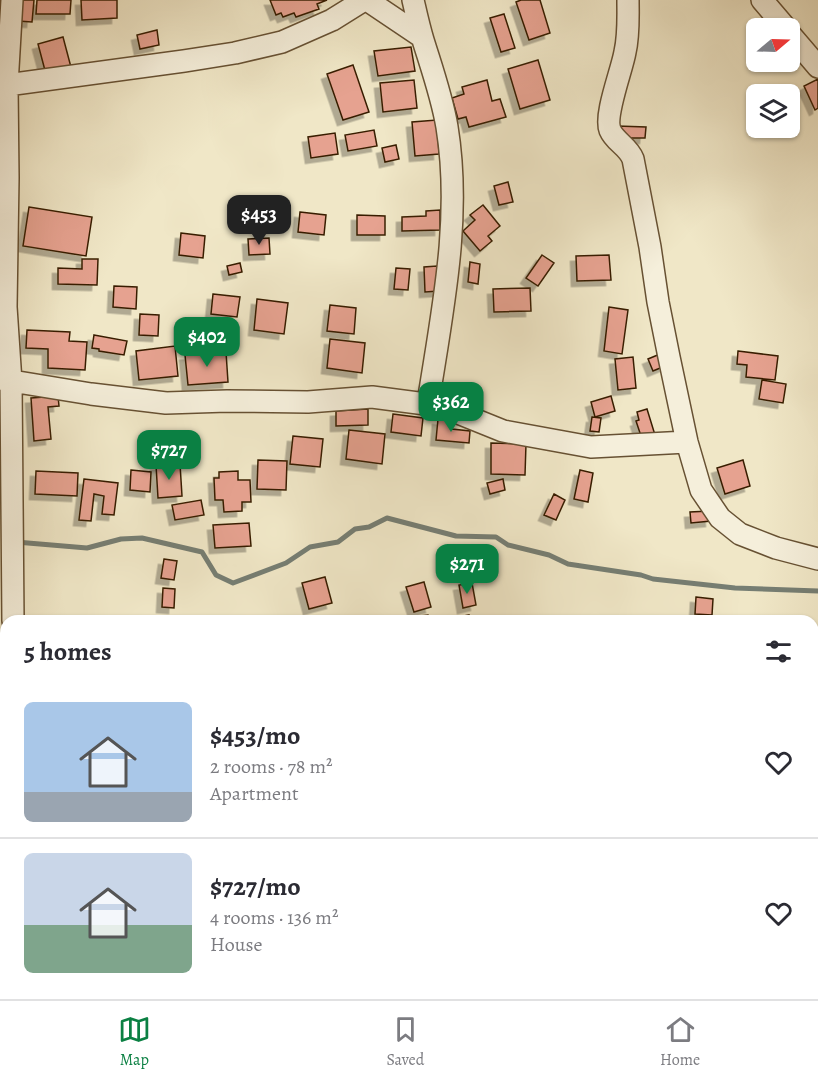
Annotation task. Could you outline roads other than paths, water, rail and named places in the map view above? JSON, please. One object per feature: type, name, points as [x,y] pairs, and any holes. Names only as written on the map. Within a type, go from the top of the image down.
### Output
[{"type":"street","points":[[12,0],[4,181],[3,305],[13,615]]},
{"type":"street","points":[[7,85],[184,62],[282,42],[332,20],[365,0],[422,37]]},
{"type":"street","points":[[413,0],[441,98],[447,128],[453,212],[447,277],[428,403]]},
{"type":"street","points":[[628,0],[626,50],[614,96],[609,121],[610,130],[616,140],[630,152],[633,159],[658,302],[687,442],[701,490],[720,518],[740,534],[776,548],[818,559]]},
{"type":"street","points":[[762,0],[777,18]]},
{"type":"street","points":[[800,46],[818,67]]},
{"type":"street","points":[[5,380],[166,403],[308,402],[372,398],[428,403],[503,431],[591,447],[687,442]]},
{"type":"waterway","points":[[16,542],[87,548],[121,539],[142,538],[202,552],[216,575],[233,583],[286,563],[310,547],[338,542],[355,529],[369,527],[387,518],[456,536],[496,537],[508,545],[549,555],[568,564],[641,575],[653,579],[735,588],[818,591]]}]
